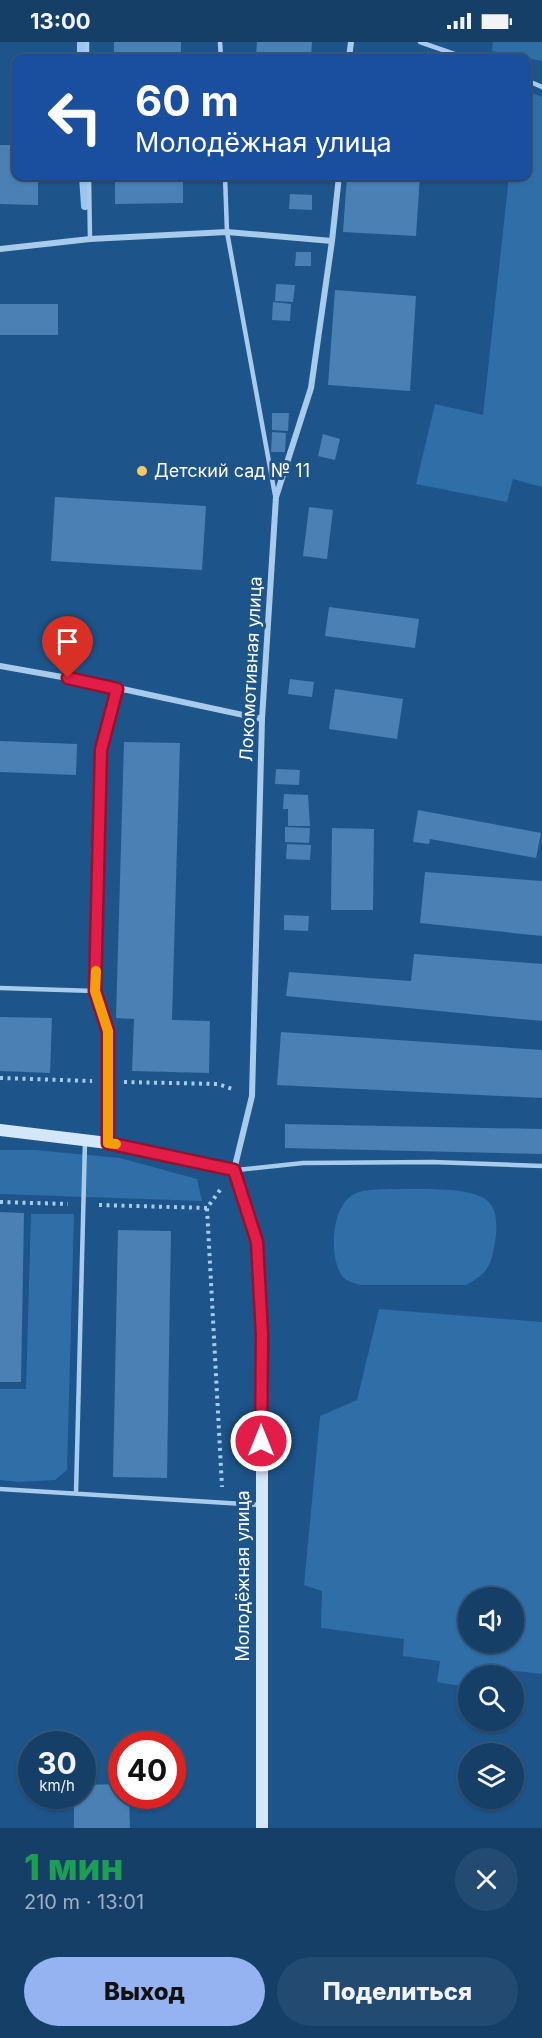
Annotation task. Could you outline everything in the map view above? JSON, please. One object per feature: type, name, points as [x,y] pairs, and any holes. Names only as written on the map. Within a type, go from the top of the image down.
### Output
[{"type":"street","name":"Локомотивная улица","points":[[234,1170],[252,1096],[262,720],[276,497],[310,388],[339,180]]},
{"type":"street","points":[[0,249],[90,239],[227,232],[332,241]]},
{"type":"street","points":[[0,666],[262,720]]},
{"type":"street","points":[[0,1130],[108,1143],[234,1170]]},
{"type":"street","name":"Молодёжная улица","points":[[234,1170],[257,1242],[262,1335],[262,1828]]},
{"type":"lane","points":[[420,42],[454,54]]},
{"type":"lane","points":[[89,180],[90,239]]},
{"type":"lane","points":[[225,180],[227,232],[276,497]]},
{"type":"lane","points":[[108,1143],[108,1031],[95,991],[101,750],[117,689]]},
{"type":"lane","points":[[0,988],[95,991]]},
{"type":"lane","points":[[76,1493],[85,1141]]},
{"type":"lane","points":[[234,1170],[314,1163],[432,1162],[542,1166]]},
{"type":"lane","points":[[0,1489],[261,1505]]},
{"type":"path","points":[[0,1202],[207,1208],[223,1502]]},
{"type":"shaded area","points":[[493,42],[542,42],[542,61],[531,59],[531,54],[507,54],[492,51]]},
{"type":"shaded area","points":[[531,93],[542,97],[542,487],[513,479],[507,502],[416,484],[435,404],[483,415],[509,180],[531,180]]},
{"type":"shaded area","points":[[0,1150],[35,1150],[120,1158],[197,1179],[202,1201],[0,1194]]},
{"type":"shaded area","points":[[368,1190],[456,1191],[481,1197],[489,1202],[495,1216],[496,1232],[492,1257],[484,1272],[466,1285],[360,1285],[343,1277],[338,1269],[334,1248],[338,1214],[353,1195]]},
{"type":"shaded area","points":[[31,1214],[74,1214],[67,1470],[55,1480],[19,1482],[0,1480],[0,1389],[26,1389]]},
{"type":"shaded area","points":[[379,1309],[542,1322],[542,1674],[524,1672],[524,1665],[458,1665],[458,1685],[437,1682],[440,1661],[403,1656],[404,1639],[321,1628],[322,1591],[304,1585],[320,1416],[357,1400]]},
{"type":"building","points":[[114,42],[181,42],[181,54],[114,54]]},
{"type":"building","points":[[257,42],[312,42],[311,54],[256,54]]},
{"type":"building","points":[[0,145],[12,145],[12,180],[38,180],[38,205],[0,204]]},
{"type":"building","points":[[115,180],[183,180],[183,203],[115,204]]},
{"type":"building","points":[[347,180],[420,180],[416,236],[343,232]]},
{"type":"building","points":[[290,194],[312,195],[312,210],[289,209]]},
{"type":"building","points":[[296,252],[311,252],[311,266],[295,266]]},
{"type":"building","points":[[276,284],[295,285],[293,302],[275,301]]},
{"type":"building","points":[[335,290],[416,296],[410,391],[328,385]]},
{"type":"building","points":[[273,302],[291,304],[290,321],[272,320]]},
{"type":"building","points":[[0,304],[58,304],[58,335],[0,335]]},
{"type":"building","points":[[272,413],[289,413],[288,431],[272,430]]},
{"type":"building","points":[[272,432],[286,433],[285,452],[271,452]]},
{"type":"building","points":[[323,434],[340,439],[335,460],[318,456]]},
{"type":"building","points":[[55,497],[206,506],[202,570],[51,561]]},
{"type":"building","points":[[309,507],[333,510],[327,559],[303,556]]},
{"type":"building","points":[[329,607],[419,619],[415,648],[325,636]]},
{"type":"building","points":[[290,679],[314,682],[312,697],[288,694]]},
{"type":"building","points":[[335,689],[403,699],[397,739],[329,729]]},
{"type":"building","points":[[0,741],[77,744],[76,775],[0,772]]},
{"type":"building","points":[[124,742],[180,743],[172,1020],[210,1021],[209,1073],[132,1071],[134,1019],[116,1018]]},
{"type":"building","points":[[276,769],[300,770],[299,785],[275,784]]},
{"type":"building","points":[[284,794],[308,795],[310,826],[288,826],[288,809],[283,809]]},
{"type":"building","points":[[418,810],[541,833],[536,858],[430,839],[429,844],[413,842]]},
{"type":"building","points":[[285,827],[310,828],[309,843],[285,842]]},
{"type":"building","points":[[332,828],[374,829],[373,910],[331,910]]},
{"type":"building","points":[[287,844],[311,845],[310,860],[286,859]]},
{"type":"building","points":[[425,872],[542,881],[542,936],[420,923]]},
{"type":"building","points":[[284,915],[309,916],[308,931],[284,930]]},
{"type":"building","points":[[414,954],[542,964],[542,1021],[286,996],[289,972],[411,981]]},
{"type":"building","points":[[0,1017],[52,1018],[50,1073],[0,1071]]},
{"type":"building","points":[[281,1032],[542,1050],[542,1098],[277,1085]]},
{"type":"building","points":[[285,1124],[542,1129],[542,1154],[285,1148]]},
{"type":"building","points":[[0,1212],[24,1213],[21,1382],[0,1382]]},
{"type":"building","points":[[118,1230],[171,1231],[167,1478],[113,1477]]},
{"type":"building","points":[[108,1784],[108,1809],[129,1809],[130,1828],[74,1828],[74,1809],[96,1809],[96,1785]]},
{"type":"waterway","points":[[81,43],[81,54]]},
{"type":"waterway","points":[[83,180],[85,206]]},
{"type":"slow traffic","points":[[96,971],[95,991],[108,1031],[108,1143],[116,1144]]},
{"type":"place","name":"Детский сад № 11","points":[[142,471]]},
{"type":"route","points":[[68,678],[117,689],[101,750],[95,991],[108,1031],[108,1143],[234,1170],[257,1242],[262,1335],[261,1441]]}]
